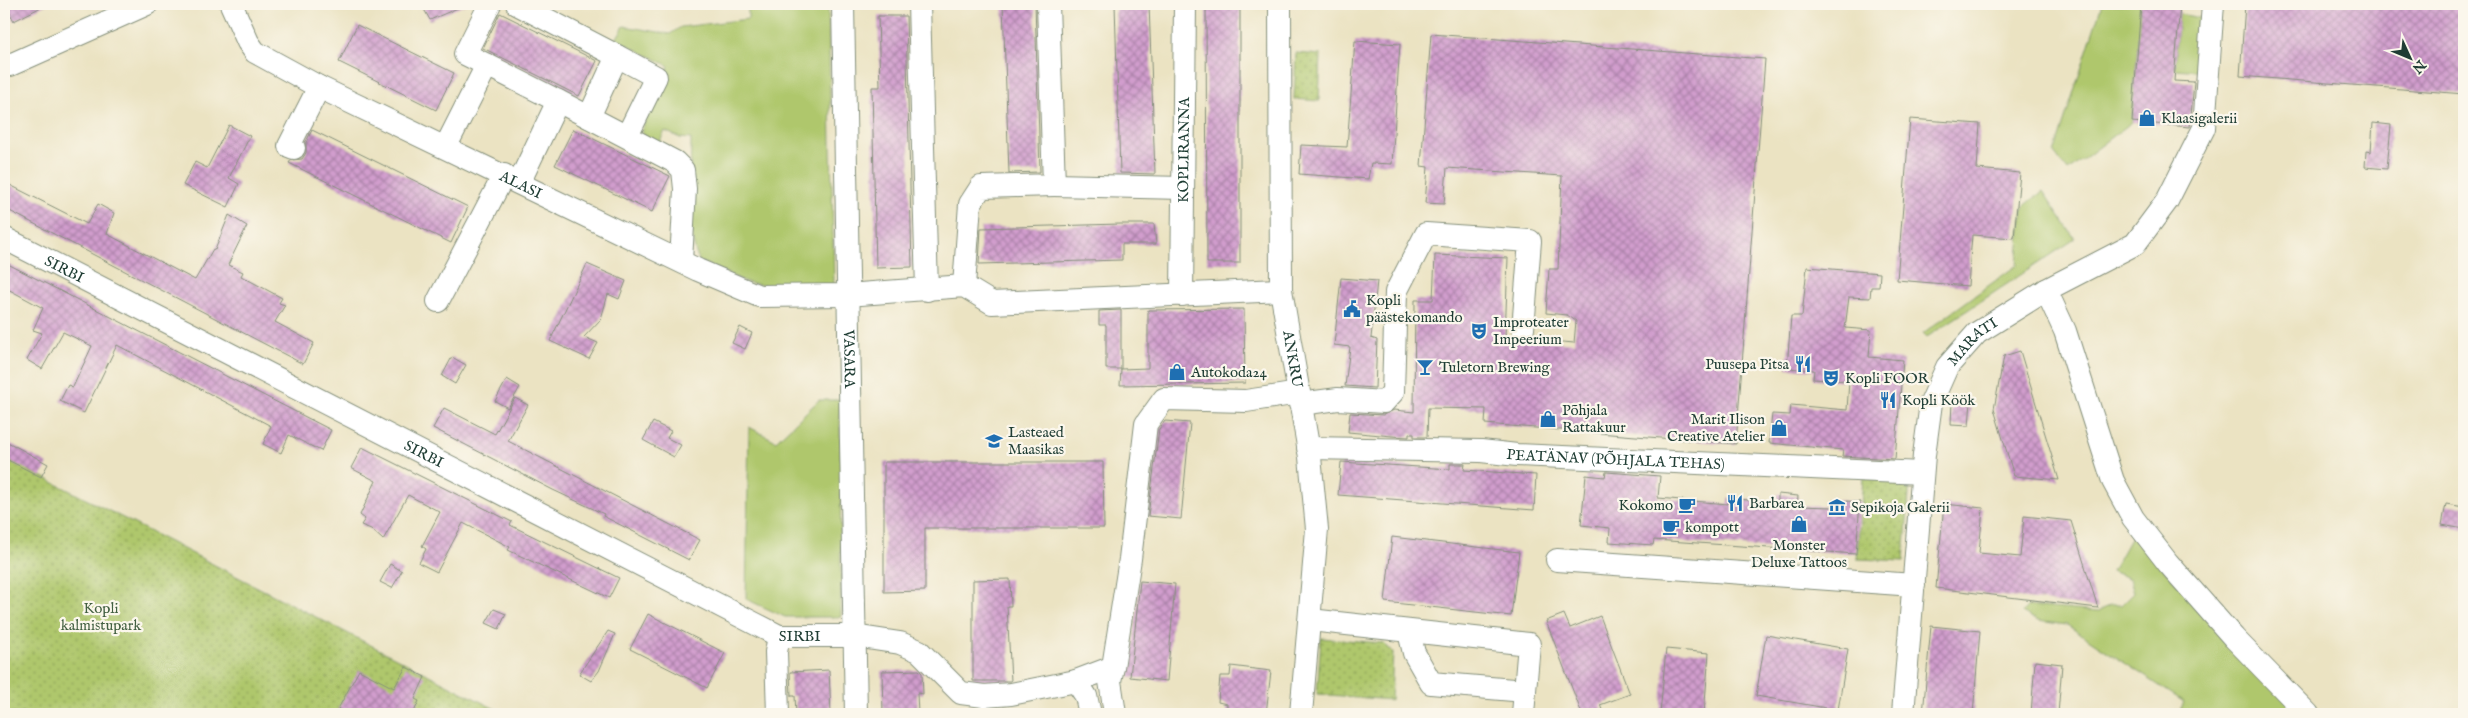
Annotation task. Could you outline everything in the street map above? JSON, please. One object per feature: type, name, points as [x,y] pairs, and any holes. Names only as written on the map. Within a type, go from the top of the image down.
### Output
[{"type":"street","points":[[4,66],[10,65],[144,4]]},
{"type":"street","name":"ALASI","points":[[231,4],[248,42],[256,52],[319,87],[446,146],[681,261],[759,296],[847,294],[964,286]]},
{"type":"street","points":[[490,4],[465,54],[626,136],[674,162],[683,170],[685,189],[681,261]]},
{"type":"street","points":[[517,4],[656,77],[626,136]]},
{"type":"street","name":"VASARA","points":[[843,4],[856,714]]},
{"type":"street","points":[[919,4],[927,290]]},
{"type":"street","points":[[1048,4],[1054,185]]},
{"type":"street","name":"KOPLIRANNA","points":[[1182,295],[1185,4]]},
{"type":"street","name":"ANKRU","points":[[1280,4],[1281,290],[1308,448],[1317,529],[1301,714]]},
{"type":"street","name":"MARATI","points":[[1903,714],[1922,473],[1931,403],[1947,367],[1977,333],[2046,290],[2135,244],[2167,201],[2204,128],[2213,4]]},
{"type":"street","points":[[589,117],[617,56]]},
{"type":"street","points":[[446,146],[487,65]]},
{"type":"street","points":[[294,148],[289,146],[319,87]]},
{"type":"street","points":[[438,301],[558,101]]},
{"type":"street","points":[[1183,188],[1054,185],[981,187],[970,204],[964,286],[992,303],[1281,290]]},
{"type":"street","points":[[1116,714],[1110,681],[1130,559],[1146,424],[1164,399],[1246,401],[1299,398],[1384,402],[1392,392],[1396,292],[1426,234],[1530,241],[1523,329]]},
{"type":"street","name":"SIRBI","points":[[4,238],[779,636],[854,636],[900,643],[919,651],[961,693],[984,696],[1011,694],[1076,681],[1113,667]]},
{"type":"street","points":[[2046,290],[2065,331],[2113,481],[2133,518],[2168,563],[2234,638],[2308,714]]},
{"type":"street","name":"PEATÄNAV (PÕHJALA TEHAS)","points":[[1308,448],[1481,451],[1517,456],[1922,473]]},
{"type":"street","points":[[1557,560],[1914,585]]},
{"type":"street","points":[[1310,620],[1529,644],[1523,714]]},
{"type":"street","points":[[1409,632],[1414,653],[1430,683],[1525,690]]},
{"type":"street","points":[[778,714],[776,652],[779,636]]},
{"type":"street","points":[[1076,681],[1086,696],[1090,714]]},
{"type":"green space","points":[[748,4],[828,4],[834,285],[767,286],[746,282],[699,261],[690,218],[691,139],[680,138],[665,131],[658,145],[645,138],[641,131],[669,66],[616,39],[624,26],[670,34],[681,27],[748,19]]},
{"type":"green space","points":[[2102,4],[2141,4],[2132,122],[2068,171],[2054,153]]},
{"type":"green space","points":[[2179,14],[2206,19],[2202,71],[2175,69]]},
{"type":"green space","points":[[1296,53],[1321,55],[1319,101],[1294,99]]},
{"type":"green space","points":[[2043,191],[2075,239],[1927,337],[1923,333],[2017,265],[2023,207]]},
{"type":"green space","points":[[819,400],[840,400],[841,617],[785,617],[746,599],[749,427],[776,441]]},
{"type":"green space","name":"Kopli kalmistupark","points":[[4,457],[505,714],[4,714]]},
{"type":"green space","points":[[1863,478],[1910,479],[1904,561],[1857,559]]},
{"type":"green space","points":[[2132,535],[2298,714],[2178,714],[2184,702],[2067,625],[2038,621],[2022,612],[2028,606],[2098,612],[2110,605],[2121,605],[2134,592],[2130,579],[2112,571]]},
{"type":"green space","points":[[1321,638],[1383,643],[1393,652],[1391,700],[1317,694]]},
{"type":"building","points":[[5,4],[47,4],[14,21]]},
{"type":"building","points":[[421,4],[467,4],[430,20]]},
{"type":"building","points":[[1003,4],[1035,4],[1040,172],[1009,173]]},
{"type":"building","points":[[1115,4],[1149,4],[1155,174],[1120,173]]},
{"type":"building","points":[[1206,4],[1240,4],[1240,263],[1207,263]]},
{"type":"building","points":[[2141,4],[2180,4],[2174,81],[2194,82],[2190,127],[2132,122]]},
{"type":"building","points":[[2245,4],[2464,4],[2464,94],[2240,76]]},
{"type":"building","points":[[500,13],[597,61],[579,96],[483,48]]},
{"type":"building","points":[[878,16],[906,16],[912,267],[876,268],[872,87],[880,87]]},
{"type":"building","points":[[357,25],[454,73],[436,110],[339,62]]},
{"type":"building","points":[[1431,34],[1765,59],[1736,444],[1485,424],[1486,409],[1428,408],[1427,437],[1414,437],[1414,434],[1409,434],[1409,437],[1348,432],[1350,413],[1383,415],[1394,410],[1414,412],[1415,300],[1433,300],[1435,255],[1508,258],[1505,337],[1514,338],[1521,342],[1531,339],[1574,343],[1576,321],[1567,315],[1546,313],[1549,269],[1558,269],[1562,176],[1447,168],[1444,204],[1425,203],[1428,167],[1421,166]]},
{"type":"building","points":[[1355,41],[1400,44],[1392,164],[1371,163],[1368,179],[1299,174],[1301,145],[1347,147]]},
{"type":"building","points":[[1910,119],[1980,124],[1977,169],[2020,173],[2014,238],[1972,235],[1968,286],[1897,280]]},
{"type":"building","points":[[2373,123],[2391,125],[2387,169],[2365,167],[2366,151],[2371,152]]},
{"type":"building","points":[[229,125],[250,136],[229,178],[239,184],[228,207],[183,185],[195,162],[207,168]]},
{"type":"building","points":[[573,129],[670,176],[652,212],[555,165]]},
{"type":"building","points":[[312,130],[468,207],[451,243],[289,163],[291,160],[302,159],[306,153],[306,142]]},
{"type":"building","points":[[4,182],[87,224],[98,204],[114,213],[107,234],[195,280],[213,249],[215,250],[229,215],[247,226],[228,265],[243,272],[241,276],[282,298],[279,303],[285,305],[275,322],[314,343],[303,364],[4,208]]},
{"type":"building","points":[[1154,224],[1156,244],[1122,244],[1122,260],[979,264],[981,228]]},
{"type":"building","points":[[4,262],[331,430],[321,451],[289,435],[281,453],[263,444],[271,426],[117,345],[84,413],[60,401],[68,385],[73,387],[92,346],[63,332],[42,369],[27,360],[42,333],[33,330],[43,308],[4,287]]},
{"type":"building","points":[[587,264],[626,281],[619,299],[608,294],[601,319],[584,337],[598,343],[589,359],[550,341]]},
{"type":"building","points":[[1807,267],[1880,273],[1879,287],[1871,287],[1870,298],[1849,297],[1845,328],[1871,330],[1869,357],[1903,360],[1895,459],[1842,456],[1843,450],[1769,443],[1772,414],[1790,415],[1791,405],[1847,410],[1849,381],[1813,379],[1814,370],[1787,368],[1791,316],[1802,316]]},
{"type":"building","points":[[1341,278],[1377,281],[1371,338],[1377,340],[1375,388],[1345,386],[1350,347],[1334,345]]},
{"type":"building","points":[[1244,309],[1245,383],[1120,385],[1121,369],[1148,368],[1148,310]]},
{"type":"building","points":[[1121,310],[1121,369],[1106,369],[1106,325],[1099,325],[1099,311]]},
{"type":"building","points":[[740,327],[752,333],[745,349],[732,343]]},
{"type":"building","points":[[2020,351],[2059,480],[2014,476],[1994,409],[2004,356]]},
{"type":"building","points":[[452,357],[466,365],[455,384],[442,376]]},
{"type":"building","points":[[507,379],[520,387],[508,408],[495,401]]},
{"type":"building","points":[[515,398],[528,405],[508,441],[700,540],[689,560],[603,516],[604,514],[433,428],[444,408],[495,434]]},
{"type":"building","points":[[1952,400],[1971,401],[1969,426],[1951,425]]},
{"type":"building","points":[[1165,421],[1190,423],[1181,519],[1148,516],[1159,429]]},
{"type":"building","points":[[653,422],[671,431],[667,438],[681,445],[674,457],[643,440]]},
{"type":"building","points":[[4,440],[48,464],[41,477],[4,458]]},
{"type":"building","points":[[362,447],[512,522],[510,525],[619,578],[609,598],[508,550],[510,547],[463,523],[437,572],[419,563],[426,549],[422,546],[440,512],[408,495],[383,540],[371,529],[361,525],[365,519],[360,515],[376,481],[351,468]]},
{"type":"building","points":[[884,462],[1103,462],[1104,528],[925,528],[925,591],[884,592]]},
{"type":"building","points":[[1341,462],[1450,469],[1450,464],[1465,464],[1464,470],[1536,475],[1534,510],[1338,495]]},
{"type":"building","points":[[1606,472],[1660,476],[1658,498],[1728,504],[1728,498],[1778,503],[1778,494],[1798,496],[1797,506],[1833,507],[1833,500],[1860,502],[1856,554],[1654,540],[1653,545],[1609,542],[1610,528],[1581,525],[1586,475],[1605,477]]},
{"type":"building","points":[[1944,504],[1983,508],[1979,553],[2020,557],[2024,516],[2071,521],[2098,608],[1936,588]]},
{"type":"building","points":[[2446,504],[2464,507],[2464,529],[2442,525]]},
{"type":"building","points":[[1392,537],[1519,552],[1511,616],[1385,602]]},
{"type":"building","points":[[390,564],[402,571],[392,588],[380,582]]},
{"type":"building","points":[[1010,579],[1011,606],[1007,606],[1011,681],[973,681],[973,580]]},
{"type":"building","points":[[1140,581],[1175,584],[1167,681],[1130,677]]},
{"type":"building","points":[[494,609],[506,614],[499,629],[486,623]]},
{"type":"building","points":[[648,614],[725,653],[707,688],[630,649]]},
{"type":"building","points":[[1564,614],[1570,628],[1600,616],[1630,694],[1600,705],[1604,714],[1582,714],[1546,621]]},
{"type":"building","points":[[1931,626],[1980,631],[1973,714],[1923,714]]},
{"type":"building","points":[[608,631],[615,634],[599,671],[591,681],[579,674]]},
{"type":"building","points":[[1766,635],[1848,649],[1838,710],[1756,696]]},
{"type":"building","points":[[1666,649],[1709,653],[1704,714],[1660,714]]},
{"type":"building","points":[[2035,661],[2062,664],[2058,714],[2031,714]]},
{"type":"building","points":[[1231,666],[1271,671],[1266,714],[1227,714],[1227,704],[1218,702],[1220,676],[1230,676]]},
{"type":"building","points":[[406,667],[425,677],[415,699],[419,701],[413,714],[348,714],[338,709],[359,670],[394,688]]},
{"type":"building","points":[[829,670],[831,714],[796,714],[795,696],[791,696],[790,672]]},
{"type":"building","points":[[919,670],[922,673],[923,694],[917,693],[918,714],[883,714],[882,671]]},
{"type":"place","name":"Klaasigalerii","points":[[2147,118]]},
{"type":"place","name":"Kopli päästekomando","points":[[1352,309]]},
{"type":"place","name":"Improteater Impeerium","points":[[1479,331]]},
{"type":"place","name":"Puusepa Pitsa","points":[[1803,364]]},
{"type":"place","name":"Tuletorn Brewing","points":[[1425,367]]},
{"type":"place","name":"Autokoda24","points":[[1177,372]]},
{"type":"place","name":"Kopli FOOR","points":[[1831,378]]},
{"type":"place","name":"Kopli Köök","points":[[1888,400]]},
{"type":"place","name":"Põhjala Rattakuur","points":[[1548,419]]},
{"type":"place","name":"Marit Ilison Creative Atelier","points":[[1779,428]]},
{"type":"place","name":"Lasteaed Maasikas","points":[[994,441]]},
{"type":"place","name":"Barbarea","points":[[1735,503]]},
{"type":"place","name":"Kokomo","points":[[1687,505]]},
{"type":"place","name":"Sepikoja Galerii","points":[[1837,507]]},
{"type":"place","name":"Monster Deluxe Tattoos","points":[[1799,524]]},
{"type":"place","name":"kompott","points":[[1671,527]]}]
